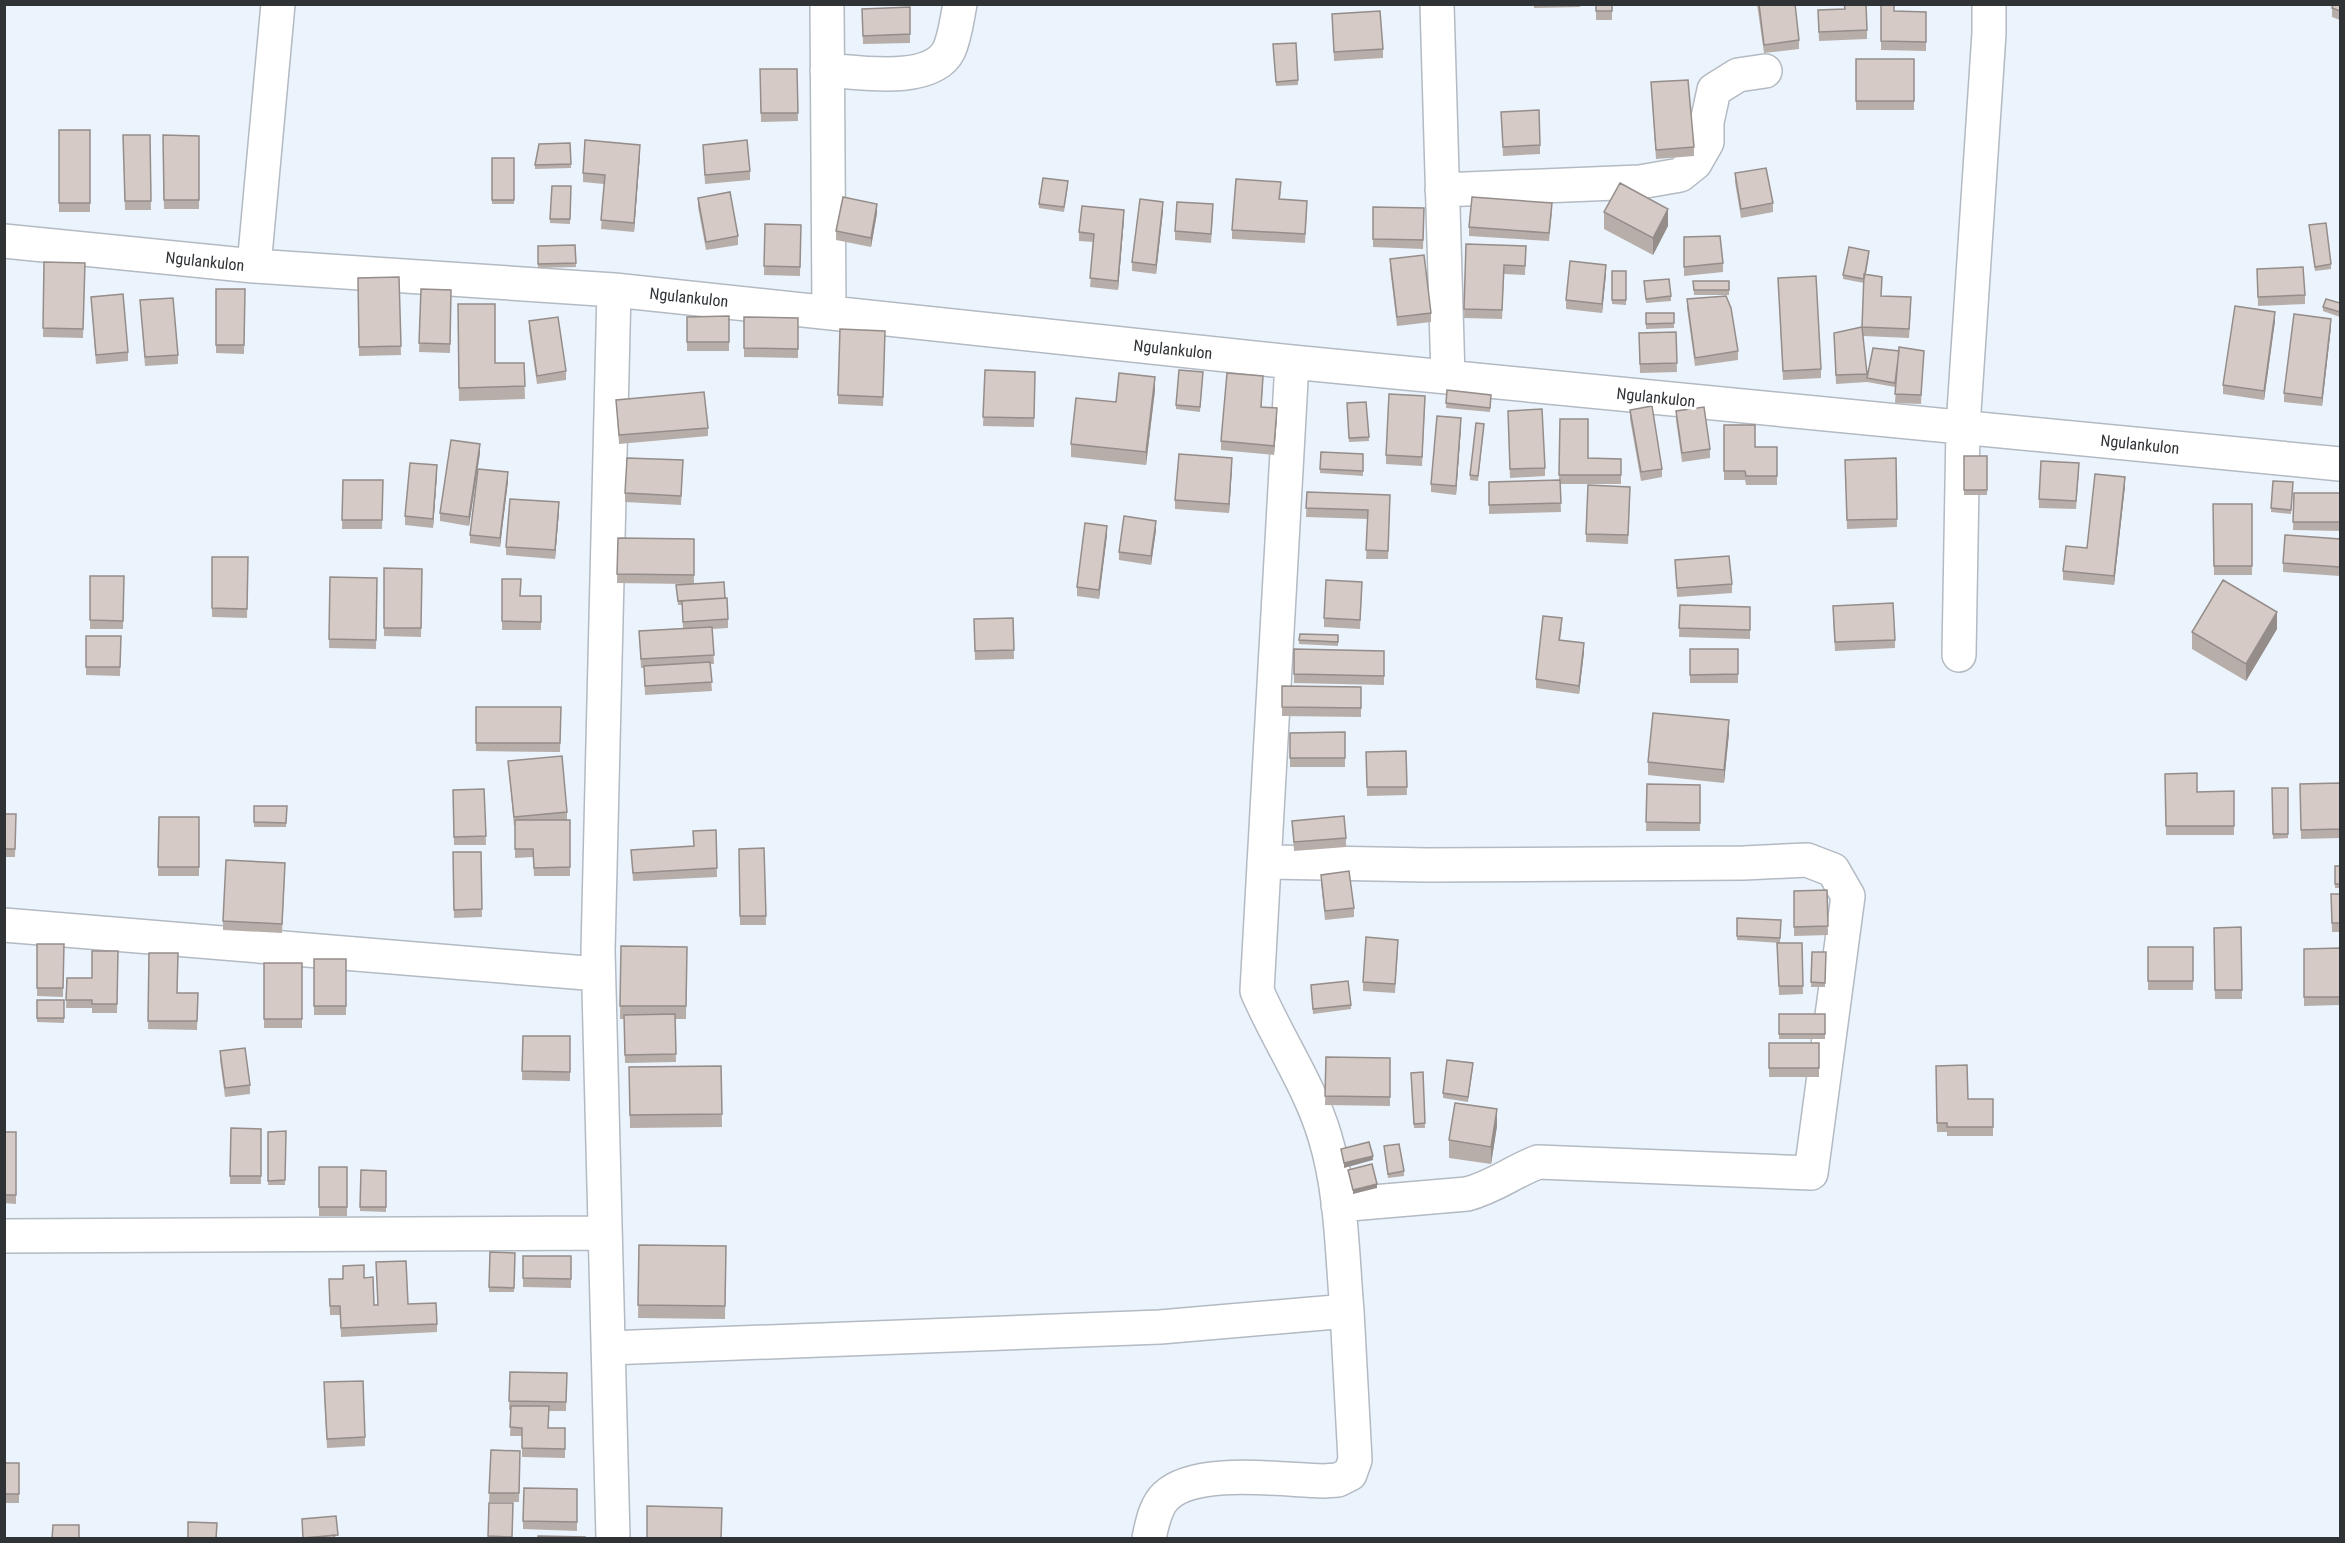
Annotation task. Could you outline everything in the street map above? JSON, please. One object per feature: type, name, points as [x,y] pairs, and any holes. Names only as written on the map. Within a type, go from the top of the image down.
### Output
[{"type":"street","points":[[254,266],[278,4]]},
{"type":"street","points":[[827,4],[829,311]]},
{"type":"street","points":[[827,70],[912,74],[934,64],[949,51],[960,4]]},
{"type":"street","points":[[1437,4],[1448,377]]},
{"type":"street","points":[[1959,655],[1963,427],[1989,44],[1989,4]]},
{"type":"street","points":[[1442,190],[1640,182],[1680,176],[1695,163],[1707,142],[1707,122],[1714,90],[1738,75],[1765,71]]},
{"type":"street","name":"Ngulankulon","points":[[4,241],[254,266],[614,290],[829,311],[1292,362],[2340,464]]},
{"type":"street","points":[[613,1539],[598,974],[614,290]]},
{"type":"street","points":[[1149,1539],[1152,1520],[1164,1497],[1184,1484],[1217,1478],[1338,1480],[1350,1474],[1355,1460],[1347,1311],[1338,1205],[1325,1137],[1304,1087],[1271,1024],[1257,991],[1292,362]]},
{"type":"street","points":[[1264,862],[1428,865],[1744,863],[1807,860],[1833,870],[1848,897],[1811,1173],[1538,1162],[1521,1168],[1488,1189],[1467,1194],[1338,1205]]},
{"type":"street","points":[[4,925],[598,974]]},
{"type":"street","points":[[4,1236],[604,1233]]},
{"type":"street","points":[[608,1348],[1160,1328],[1347,1311]]},
{"type":"building","points":[[1596,4],[1612,4],[1612,11],[1596,11]]},
{"type":"building","points":[[1759,4],[1795,4],[1799,40],[1764,45]]},
{"type":"building","points":[[1844,4],[1866,4],[1867,30],[1819,32],[1818,10],[1845,9]]},
{"type":"building","points":[[1881,4],[1894,4],[1894,11],[1926,12],[1926,42],[1881,41]]},
{"type":"building","points":[[2333,4],[2340,4],[2340,11],[2332,8]]},
{"type":"building","points":[[910,7],[910,34],[863,36],[862,9]]},
{"type":"building","points":[[1380,11],[1383,49],[1334,52],[1332,14]]},
{"type":"building","points":[[1296,43],[1298,80],[1276,82],[1273,44]]},
{"type":"building","points":[[1856,59],[1914,59],[1914,101],[1856,101]]},
{"type":"building","points":[[760,69],[797,69],[798,113],[761,113]]},
{"type":"building","points":[[1688,80],[1694,147],[1656,150],[1651,82]]},
{"type":"building","points":[[1539,110],[1540,145],[1503,147],[1501,112]]},
{"type":"building","points":[[59,130],[90,130],[90,203],[59,203]]},
{"type":"building","points":[[123,135],[150,135],[151,201],[125,201]]},
{"type":"building","points":[[163,135],[199,136],[199,200],[164,200]]},
{"type":"building","points":[[585,140],[640,145],[634,223],[601,220],[605,175],[583,173]]},
{"type":"building","points":[[747,140],[750,171],[705,175],[703,145]]},
{"type":"building","points":[[570,143],[571,164],[535,165],[539,144]]},
{"type":"building","points":[[492,158],[514,158],[514,200],[492,200]]},
{"type":"building","points":[[1766,168],[1773,203],[1741,209],[1735,173]]},
{"type":"building","points":[[1043,178],[1068,181],[1064,207],[1039,204]]},
{"type":"building","points":[[1236,179],[1281,182],[1279,199],[1307,201],[1305,234],[1232,230]]},
{"type":"building","points":[[1620,183],[1668,209],[1653,238],[1604,212]]},
{"type":"building","points":[[552,186],[571,186],[570,219],[550,219]]},
{"type":"building","points":[[730,192],[738,236],[706,242],[698,198]]},
{"type":"building","points":[[843,197],[877,204],[871,238],[836,231]]},
{"type":"building","points":[[1472,197],[1552,203],[1549,233],[1469,227]]},
{"type":"building","points":[[1140,199],[1163,202],[1156,265],[1132,262]]},
{"type":"building","points":[[1177,202],[1213,204],[1211,234],[1175,231]]},
{"type":"building","points":[[1082,206],[1124,210],[1118,281],[1090,278],[1094,234],[1079,232]]},
{"type":"building","points":[[1373,207],[1424,208],[1423,240],[1373,239]]},
{"type":"building","points":[[2326,223],[2331,264],[2315,267],[2309,225]]},
{"type":"building","points":[[765,224],[801,225],[800,267],[764,266]]},
{"type":"building","points":[[1720,236],[1723,263],[1684,267],[1684,237]]},
{"type":"building","points":[[1466,244],[1526,246],[1525,266],[1504,265],[1502,310],[1464,309]]},
{"type":"building","points":[[575,245],[576,263],[538,264],[538,246]]},
{"type":"building","points":[[1849,247],[1869,251],[1864,279],[1843,275]]},
{"type":"building","points":[[1424,255],[1431,313],[1397,317],[1390,259]]},
{"type":"building","points":[[1570,261],[1606,265],[1602,304],[1566,300]]},
{"type":"building","points":[[44,262],[85,263],[83,329],[43,328]]},
{"type":"building","points":[[2303,267],[2305,295],[2258,297],[2257,269]]},
{"type":"building","points":[[1612,271],[1626,271],[1626,300],[1612,300]]},
{"type":"building","points":[[1864,274],[1882,277],[1881,296],[1911,297],[1909,329],[1862,327]]},
{"type":"building","points":[[1816,276],[1821,369],[1783,371],[1778,278]]},
{"type":"building","points":[[399,277],[401,346],[359,347],[358,278]]},
{"type":"building","points":[[1669,279],[1671,296],[1646,299],[1644,281]]},
{"type":"building","points":[[1693,281],[1729,281],[1729,290],[1694,290]]},
{"type":"building","points":[[216,289],[245,289],[244,345],[216,345]]},
{"type":"building","points":[[421,289],[451,290],[450,344],[419,343]]},
{"type":"building","points":[[123,294],[128,352],[96,355],[91,297]]},
{"type":"building","points":[[1726,296],[1731,308],[1738,351],[1695,358],[1687,299]]},
{"type":"building","points":[[173,298],[178,355],[145,357],[140,300]]},
{"type":"building","points":[[2326,299],[2340,303],[2340,312],[2323,307]]},
{"type":"building","points":[[458,304],[495,304],[495,363],[524,363],[525,386],[459,388]]},
{"type":"building","points":[[2235,306],[2275,312],[2264,391],[2223,385]]},
{"type":"building","points":[[1646,313],[1674,313],[1674,323],[1646,324]]},
{"type":"building","points":[[2294,314],[2331,319],[2322,398],[2284,393]]},
{"type":"building","points":[[729,316],[729,342],[687,342],[687,317]]},
{"type":"building","points":[[558,317],[566,371],[537,376],[529,321]]},
{"type":"building","points":[[744,317],[798,318],[798,349],[744,348]]},
{"type":"building","points":[[1862,327],[1867,374],[1836,375],[1834,333]]},
{"type":"building","points":[[840,329],[885,331],[883,397],[838,395]]},
{"type":"building","points":[[1676,332],[1677,363],[1640,364],[1639,333]]},
{"type":"building","points":[[1899,347],[1924,351],[1921,395],[1895,394]]},
{"type":"building","points":[[1873,348],[1899,351],[1895,383],[1867,378]]},
{"type":"building","points":[[985,370],[1035,372],[1034,418],[983,417]]},
{"type":"building","points":[[1179,370],[1203,372],[1200,407],[1176,405]]},
{"type":"building","points":[[1119,373],[1155,377],[1146,452],[1071,444],[1076,398],[1116,402]]},
{"type":"building","points":[[1227,373],[1263,376],[1261,407],[1277,408],[1274,446],[1221,441]]},
{"type":"building","points":[[1447,390],[1491,395],[1490,408],[1446,403]]},
{"type":"building","points":[[704,392],[708,428],[619,435],[616,400]]},
{"type":"building","points":[[1389,394],[1425,396],[1422,457],[1386,455]]},
{"type":"building","points":[[1366,402],[1369,437],[1349,438],[1347,403]]},
{"type":"building","points":[[1652,406],[1662,469],[1641,472],[1630,410]]},
{"type":"building","points":[[1704,407],[1710,449],[1682,453],[1676,411]]},
{"type":"building","points":[[1542,409],[1545,468],[1510,469],[1508,411]]},
{"type":"building","points":[[1437,416],[1461,418],[1456,486],[1431,484]]},
{"type":"building","points":[[1560,419],[1588,419],[1588,458],[1621,459],[1621,475],[1559,475]]},
{"type":"building","points":[[1476,423],[1484,424],[1478,476],[1470,475]]},
{"type":"building","points":[[1724,425],[1755,425],[1755,447],[1777,447],[1777,476],[1746,476],[1745,471],[1724,471]]},
{"type":"building","points":[[451,440],[480,444],[469,517],[440,513]]},
{"type":"building","points":[[1321,452],[1363,454],[1363,471],[1320,469]]},
{"type":"building","points":[[1179,454],[1232,458],[1229,504],[1175,500]]},
{"type":"building","points":[[1964,456],[1987,456],[1987,490],[1964,490]]},
{"type":"building","points":[[627,458],[683,460],[681,496],[625,493]]},
{"type":"building","points":[[1896,458],[1897,519],[1847,520],[1845,460]]},
{"type":"building","points":[[2041,461],[2079,463],[2076,501],[2039,499]]},
{"type":"building","points":[[410,463],[437,465],[433,519],[405,516]]},
{"type":"building","points":[[478,469],[508,472],[500,538],[470,535]]},
{"type":"building","points":[[2095,474],[2125,477],[2114,576],[2063,571],[2066,546],[2087,548]]},
{"type":"building","points":[[343,480],[383,480],[382,520],[342,520]]},
{"type":"building","points":[[1560,480],[1561,503],[1489,505],[1489,482]]},
{"type":"building","points":[[2273,481],[2293,482],[2291,510],[2271,508]]},
{"type":"building","points":[[1588,485],[1630,487],[1628,535],[1586,534]]},
{"type":"building","points":[[1307,492],[1390,495],[1388,551],[1366,550],[1368,510],[1306,508]]},
{"type":"building","points":[[2294,493],[2340,493],[2340,522],[2293,522]]},
{"type":"building","points":[[510,499],[559,502],[555,550],[506,547]]},
{"type":"building","points":[[2213,504],[2252,504],[2252,566],[2214,566]]},
{"type":"building","points":[[1124,516],[1156,521],[1151,556],[1119,552]]},
{"type":"building","points":[[1085,523],[1107,526],[1099,590],[1077,587]]},
{"type":"building","points":[[2285,535],[2340,539],[2340,567],[2283,563]]},
{"type":"building","points":[[618,538],[694,539],[694,575],[617,574]]},
{"type":"building","points":[[1729,556],[1732,584],[1677,588],[1675,560]]},
{"type":"building","points":[[212,557],[248,557],[247,609],[212,608]]},
{"type":"building","points":[[384,568],[422,569],[421,628],[384,628]]},
{"type":"building","points":[[90,576],[124,576],[123,621],[90,620]]},
{"type":"building","points":[[330,577],[377,578],[376,640],[329,639]]},
{"type":"building","points":[[502,579],[521,579],[520,596],[541,596],[541,622],[502,621]]},
{"type":"building","points":[[1326,580],[1362,582],[1360,620],[1324,618]]},
{"type":"building","points":[[2223,580],[2277,612],[2246,664],[2192,632]]},
{"type":"building","points":[[724,582],[725,598],[678,601],[676,585]]},
{"type":"building","points":[[727,598],[728,619],[683,622],[682,601]]},
{"type":"building","points":[[1893,603],[1895,640],[1835,642],[1833,606]]},
{"type":"building","points":[[1680,605],[1750,607],[1750,630],[1679,628]]},
{"type":"building","points":[[1543,616],[1562,618],[1559,640],[1584,643],[1579,686],[1536,679]]},
{"type":"building","points":[[1013,618],[1014,650],[975,651],[974,619]]},
{"type":"building","points":[[712,627],[714,655],[641,659],[639,631]]},
{"type":"building","points":[[1300,634],[1338,635],[1338,642],[1299,640]]},
{"type":"building","points":[[86,636],[121,636],[120,667],[86,667]]},
{"type":"building","points":[[1294,649],[1384,651],[1384,676],[1294,674]]},
{"type":"building","points":[[1690,649],[1738,649],[1738,674],[1690,675]]},
{"type":"building","points":[[710,662],[712,682],[645,686],[644,666]]},
{"type":"building","points":[[1282,686],[1361,687],[1361,708],[1282,707]]},
{"type":"building","points":[[476,707],[561,707],[560,743],[476,743]]},
{"type":"building","points":[[1653,713],[1729,720],[1724,770],[1648,762]]},
{"type":"building","points":[[1345,732],[1345,758],[1290,758],[1290,733]]},
{"type":"building","points":[[1406,751],[1407,787],[1367,787],[1366,752]]},
{"type":"building","points":[[562,756],[567,812],[514,817],[508,761]]},
{"type":"building","points":[[2197,773],[2197,792],[2234,791],[2234,826],[2166,826],[2165,774]]},
{"type":"building","points":[[2340,783],[2340,829],[2301,830],[2300,784]]},
{"type":"building","points":[[1647,784],[1700,785],[1700,823],[1646,822]]},
{"type":"building","points":[[2272,788],[2288,788],[2288,834],[2273,834]]},
{"type":"building","points":[[484,789],[486,836],[454,837],[453,790]]},
{"type":"building","points":[[254,806],[287,806],[286,823],[254,822]]},
{"type":"building","points":[[4,814],[16,814],[15,849],[4,849]]},
{"type":"building","points":[[1344,816],[1346,838],[1294,842],[1292,821]]},
{"type":"building","points":[[159,817],[199,817],[199,867],[158,867]]},
{"type":"building","points":[[515,820],[570,820],[570,867],[534,868],[533,849],[515,849]]},
{"type":"building","points":[[716,830],[717,868],[633,873],[631,850],[694,846],[693,831]]},
{"type":"building","points":[[764,848],[766,916],[740,916],[739,849]]},
{"type":"building","points":[[453,852],[481,852],[482,909],[454,910]]},
{"type":"building","points":[[226,860],[285,863],[282,924],[223,921]]},
{"type":"building","points":[[2335,866],[2340,866],[2340,884],[2335,884]]},
{"type":"building","points":[[1349,871],[1354,908],[1325,911],[1321,875]]},
{"type":"building","points":[[1827,890],[1828,926],[1794,927],[1794,891]]},
{"type":"building","points":[[2331,894],[2340,894],[2340,923],[2332,923]]},
{"type":"building","points":[[1737,918],[1781,920],[1780,938],[1737,936]]},
{"type":"building","points":[[2241,927],[2242,990],[2215,990],[2214,928]]},
{"type":"building","points":[[1366,937],[1398,940],[1395,984],[1363,982]]},
{"type":"building","points":[[1777,943],[1802,943],[1803,986],[1779,986]]},
{"type":"building","points":[[37,944],[64,944],[63,988],[37,988]]},
{"type":"building","points":[[621,946],[687,947],[686,1006],[620,1006]]},
{"type":"building","points":[[2148,947],[2193,947],[2193,981],[2148,981]]},
{"type":"building","points":[[2340,948],[2340,997],[2304,997],[2304,949]]},
{"type":"building","points":[[92,951],[118,951],[117,1004],[92,1004],[92,1000],[66,1000],[67,978],[92,978]]},
{"type":"building","points":[[1812,952],[1826,952],[1825,983],[1811,982]]},
{"type":"building","points":[[149,953],[178,953],[177,993],[198,993],[197,1021],[148,1021]]},
{"type":"building","points":[[314,959],[346,959],[346,1006],[314,1006]]},
{"type":"building","points":[[264,963],[302,963],[302,1019],[264,1019]]},
{"type":"building","points":[[1348,981],[1351,1005],[1313,1009],[1311,985]]},
{"type":"building","points":[[37,1000],[64,1000],[64,1018],[37,1018]]},
{"type":"building","points":[[675,1014],[676,1054],[625,1055],[624,1015]]},
{"type":"building","points":[[1779,1014],[1825,1014],[1825,1034],[1779,1034]]},
{"type":"building","points":[[523,1036],[570,1036],[570,1072],[522,1071]]},
{"type":"building","points":[[1769,1043],[1819,1043],[1819,1068],[1769,1068]]},
{"type":"building","points":[[245,1048],[250,1085],[225,1088],[220,1051]]},
{"type":"building","points":[[1326,1057],[1390,1058],[1390,1097],[1325,1096]]},
{"type":"building","points":[[1447,1060],[1473,1063],[1468,1097],[1443,1093]]},
{"type":"building","points":[[1967,1065],[1968,1099],[1993,1099],[1993,1127],[1947,1127],[1947,1123],[1937,1123],[1936,1066]]},
{"type":"building","points":[[721,1066],[722,1114],[630,1115],[629,1067]]},
{"type":"building","points":[[1423,1072],[1425,1123],[1414,1124],[1411,1073]]},
{"type":"building","points":[[1455,1103],[1497,1109],[1491,1147],[1449,1140]]},
{"type":"building","points":[[231,1128],[261,1129],[261,1176],[230,1176]]},
{"type":"building","points":[[286,1131],[285,1180],[268,1181],[268,1132]]},
{"type":"building","points":[[4,1132],[16,1132],[16,1195],[4,1195]]},
{"type":"building","points":[[1369,1142],[1373,1156],[1344,1163],[1341,1149]]},
{"type":"building","points":[[1399,1144],[1404,1171],[1388,1174],[1384,1146]]},
{"type":"building","points":[[1372,1164],[1377,1184],[1353,1190],[1348,1170]]},
{"type":"building","points":[[319,1167],[347,1167],[347,1207],[319,1207]]},
{"type":"building","points":[[361,1170],[386,1171],[386,1207],[360,1207]]},
{"type":"building","points":[[639,1245],[726,1246],[725,1306],[638,1305]]},
{"type":"building","points":[[490,1252],[515,1253],[514,1288],[489,1287]]},
{"type":"building","points":[[523,1256],[571,1256],[571,1279],[523,1278]]},
{"type":"building","points":[[406,1261],[408,1304],[436,1303],[437,1324],[341,1328],[340,1306],[330,1306],[329,1279],[343,1279],[343,1266],[364,1265],[364,1278],[373,1277],[374,1305],[378,1305],[376,1262]]},
{"type":"building","points":[[510,1372],[567,1373],[566,1402],[509,1401]]},
{"type":"building","points":[[363,1381],[365,1437],[327,1439],[324,1382]]},
{"type":"building","points":[[511,1406],[549,1406],[548,1428],[565,1428],[565,1449],[522,1448],[522,1428],[510,1427]]},
{"type":"building","points":[[491,1450],[520,1451],[519,1493],[489,1493]]},
{"type":"building","points":[[4,1463],[19,1463],[19,1494],[4,1494]]},
{"type":"building","points":[[524,1488],[577,1489],[577,1522],[523,1521]]},
{"type":"building","points":[[489,1503],[513,1503],[512,1537],[488,1536]]},
{"type":"building","points":[[647,1506],[722,1508],[721,1539],[647,1539]]},
{"type":"building","points":[[336,1516],[338,1535],[303,1538],[302,1519]]},
{"type":"building","points":[[188,1522],[217,1523],[216,1539],[188,1539]]},
{"type":"building","points":[[53,1525],[79,1525],[79,1539],[52,1539]]},
{"type":"building","points":[[334,1535],[335,1539],[309,1539]]},
{"type":"building","points":[[538,1536],[585,1537],[585,1539],[538,1539]]}]
